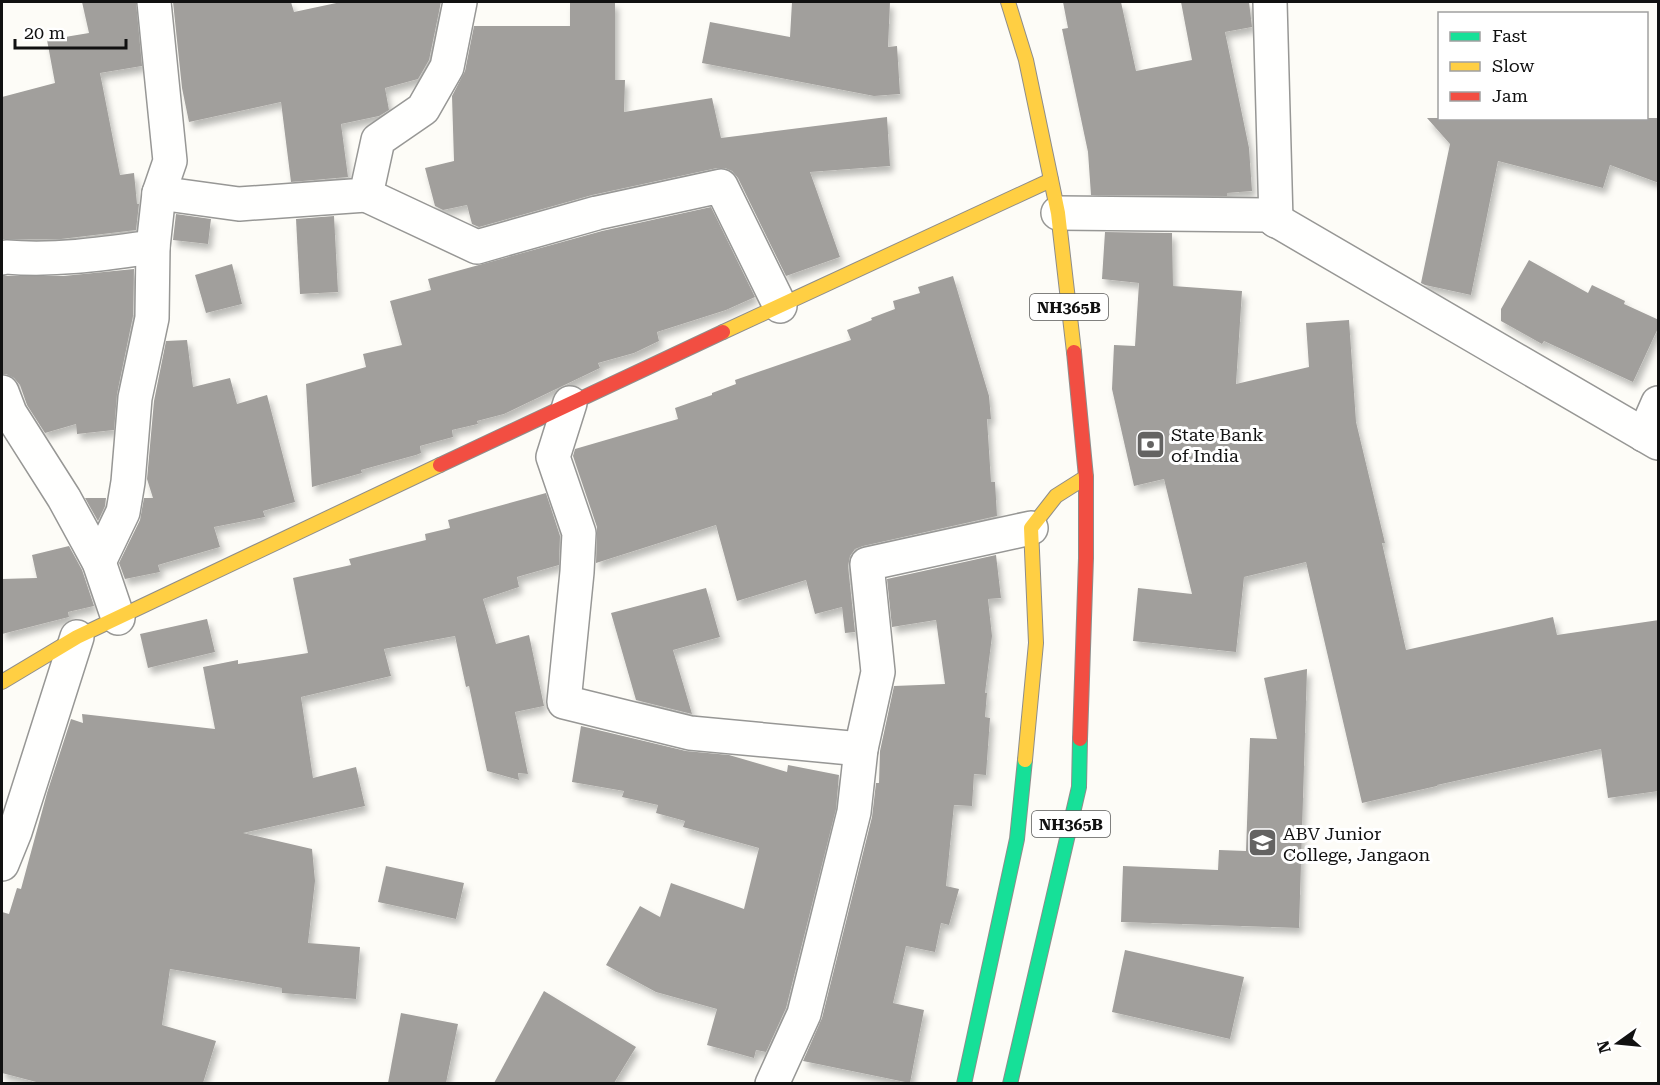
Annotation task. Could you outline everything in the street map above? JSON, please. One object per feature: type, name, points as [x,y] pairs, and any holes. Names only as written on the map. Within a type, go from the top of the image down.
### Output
[{"type":"main road","name":"NH365B","points":[[1008,2],[1026,60],[1059,213],[1086,477],[1086,558],[1079,787],[1010,1083]]},
{"type":"main road","name":"NH365B","points":[[1026,60],[1027,13]]},
{"type":"main road","points":[[2,682],[77,637],[570,403],[1051,180]]},
{"type":"main road","points":[[964,1083],[1017,839],[1036,643],[1031,528],[1056,496],[1086,477]]},
{"type":"street","points":[[99,562],[123,512],[128,482],[135,398],[152,318],[153,247],[159,193],[170,161],[154,2]]},
{"type":"street","points":[[366,195],[378,140],[423,109],[447,67],[460,2]]},
{"type":"street","points":[[1270,2],[1276,221]]},
{"type":"street","points":[[159,193],[239,204],[366,195],[477,247],[597,213],[721,186],[780,306]]},
{"type":"street","points":[[1059,213],[1267,215],[1651,439],[1659,403]]},
{"type":"street","points":[[2,258],[38,259],[100,255],[153,247]]},
{"type":"street","points":[[2,392],[10,413],[64,498],[99,562],[118,618]]},
{"type":"street","points":[[570,403],[553,458],[579,533],[578,572],[564,702],[690,733],[861,749]]},
{"type":"street","points":[[772,1083],[804,1014],[854,812],[861,749],[878,672],[867,564],[1031,528]]},
{"type":"street","points":[[2,864],[15,832],[77,637]]},
{"type":"building","points":[[82,2],[136,2],[142,66],[100,73],[120,175],[134,173],[137,204],[139,204],[136,230],[61,239],[2,239],[2,97],[55,83],[47,40],[89,33]]},
{"type":"building","points":[[173,2],[291,2],[294,12],[341,2],[441,2],[429,60],[418,79],[385,88],[389,110],[379,116],[341,124],[348,177],[291,182],[281,102],[189,122],[182,88]]},
{"type":"building","points":[[570,2],[615,2],[615,80],[625,80],[624,112],[712,98],[721,138],[887,117],[890,166],[810,172],[840,257],[786,276],[738,178],[732,171],[725,168],[592,195],[479,227],[472,224],[467,205],[443,210],[435,206],[425,168],[454,161],[452,96],[465,71],[474,26],[570,26]]},
{"type":"building","points":[[792,2],[890,2],[888,47],[897,46],[900,94],[874,96],[702,63],[710,22],[790,37]]},
{"type":"building","points":[[1063,2],[1121,2],[1136,71],[1192,60],[1181,2],[1249,2],[1252,27],[1225,32],[1249,148],[1252,191],[1227,193],[1227,196],[1091,195],[1088,152],[1062,29],[1068,28]]},
{"type":"building","points":[[1427,118],[1438,118],[1438,120],[1648,120],[1648,118],[1659,118],[1659,183],[1610,165],[1603,188],[1498,161],[1471,295],[1421,283],[1450,144]]},
{"type":"building","points":[[711,207],[755,297],[726,310],[657,332],[659,341],[634,353],[598,363],[600,368],[504,414],[477,421],[478,424],[452,430],[453,437],[420,446],[421,453],[312,487],[306,384],[366,367],[363,354],[402,345],[390,301],[431,290],[428,279],[602,231]]},
{"type":"building","points":[[176,214],[211,219],[208,244],[173,240]]},
{"type":"building","points":[[334,216],[338,292],[300,294],[296,219]]},
{"type":"building","points":[[1105,232],[1172,233],[1173,286],[1242,291],[1236,384],[1309,367],[1306,323],[1349,320],[1356,422],[1385,543],[1382,543],[1406,650],[1553,617],[1557,635],[1659,620],[1659,791],[1608,798],[1601,749],[1362,803],[1306,562],[1244,577],[1236,652],[1133,641],[1138,588],[1192,594],[1164,479],[1134,486],[1112,389],[1114,345],[1135,346],[1139,283],[1102,279]]},
{"type":"building","points":[[1529,260],[1588,293],[1592,285],[1625,301],[1624,304],[1659,320],[1659,326],[1633,382],[1544,341],[1542,344],[1501,321],[1501,309]]},
{"type":"building","points":[[232,264],[242,304],[206,313],[195,275]]},
{"type":"building","points":[[134,269],[133,316],[117,394],[114,430],[77,434],[76,424],[45,433],[27,405],[20,385],[14,378],[2,374],[2,276],[63,276]]},
{"type":"building","points":[[953,276],[989,396],[991,419],[987,419],[991,482],[995,482],[997,516],[855,549],[850,556],[848,566],[855,632],[845,633],[842,607],[815,614],[806,580],[737,601],[716,525],[596,563],[597,527],[573,456],[575,449],[678,419],[675,408],[736,384],[735,380],[851,340],[847,330],[895,309],[893,301],[920,293],[918,287]]},
{"type":"building","points":[[187,340],[193,387],[230,378],[237,404],[267,395],[295,502],[263,511],[265,517],[214,527],[220,547],[158,565],[160,572],[125,579],[119,563],[140,520],[144,498],[153,498],[147,479],[154,401],[166,341]]},
{"type":"building","points":[[546,493],[560,536],[559,565],[517,577],[519,587],[483,599],[496,644],[529,635],[544,706],[515,712],[528,774],[518,773],[519,780],[487,771],[469,686],[466,687],[455,636],[384,649],[391,676],[301,697],[313,778],[356,767],[365,806],[243,833],[312,849],[315,881],[308,943],[360,947],[356,999],[282,993],[282,988],[170,969],[162,1025],[216,1041],[203,1083],[40,1083],[2,1073],[2,912],[9,914],[17,888],[21,889],[47,793],[71,719],[83,723],[82,714],[215,729],[203,667],[238,660],[238,664],[308,653],[293,578],[351,565],[349,559],[426,540],[425,534],[450,528],[448,520]]},
{"type":"building","points":[[85,498],[106,498],[98,521]]},
{"type":"building","points":[[69,546],[82,570],[94,606],[68,612],[69,617],[2,634],[2,579],[37,578],[32,555]]},
{"type":"building","points":[[996,555],[1001,598],[988,599],[992,636],[985,693],[987,693],[985,717],[990,718],[986,775],[974,774],[972,806],[954,805],[946,886],[959,889],[949,925],[941,923],[935,952],[906,946],[893,1003],[924,1010],[910,1083],[803,1061],[822,1018],[872,817],[876,783],[879,783],[880,751],[894,686],[945,684],[936,620],[892,627],[887,579]]},
{"type":"building","points":[[706,588],[720,637],[673,650],[692,714],[636,700],[611,613]]},
{"type":"building","points":[[207,619],[215,652],[148,668],[140,634]]},
{"type":"building","points":[[1307,669],[1299,928],[1121,922],[1123,866],[1218,870],[1219,850],[1246,851],[1250,738],[1277,739],[1264,678]]},
{"type":"building","points":[[581,726],[686,751],[729,755],[787,772],[788,765],[839,775],[836,809],[786,1008],[766,1052],[756,1050],[754,1058],[707,1045],[717,1009],[656,992],[606,965],[640,906],[660,917],[671,883],[744,909],[759,848],[683,827],[685,821],[656,813],[658,805],[622,797],[624,791],[572,782]]},
{"type":"building","points":[[386,866],[464,883],[456,919],[378,902]]},
{"type":"building","points":[[1125,950],[1244,977],[1230,1039],[1112,1012]]},
{"type":"building","points":[[544,991],[636,1047],[614,1083],[494,1083]]},
{"type":"building","points":[[401,1013],[458,1024],[446,1083],[388,1083]]},
{"type":"traffic: fast","points":[[1010,1084],[1079,787],[1080,739]]},
{"type":"traffic: fast","points":[[964,1084],[1017,839],[1025,760]]},
{"type":"traffic: slow","points":[[1008,2],[1026,60],[1058,213],[1074,352]]},
{"type":"traffic: slow","points":[[723,332],[1051,180]]},
{"type":"traffic: slow","points":[[2,682],[77,637],[440,465]]},
{"type":"traffic: slow","points":[[1025,760],[1036,643],[1031,528],[1056,496],[1086,477]]},
{"type":"traffic: jam","points":[[440,465],[723,332]]},
{"type":"traffic: jam","points":[[1074,352],[1086,477],[1086,558],[1080,739]]},
{"type":"place","name":"State Bank of India","points":[[1150,444]]},
{"type":"place","name":"ABV Junior College, Jangaon","points":[[1262,843]]}]
